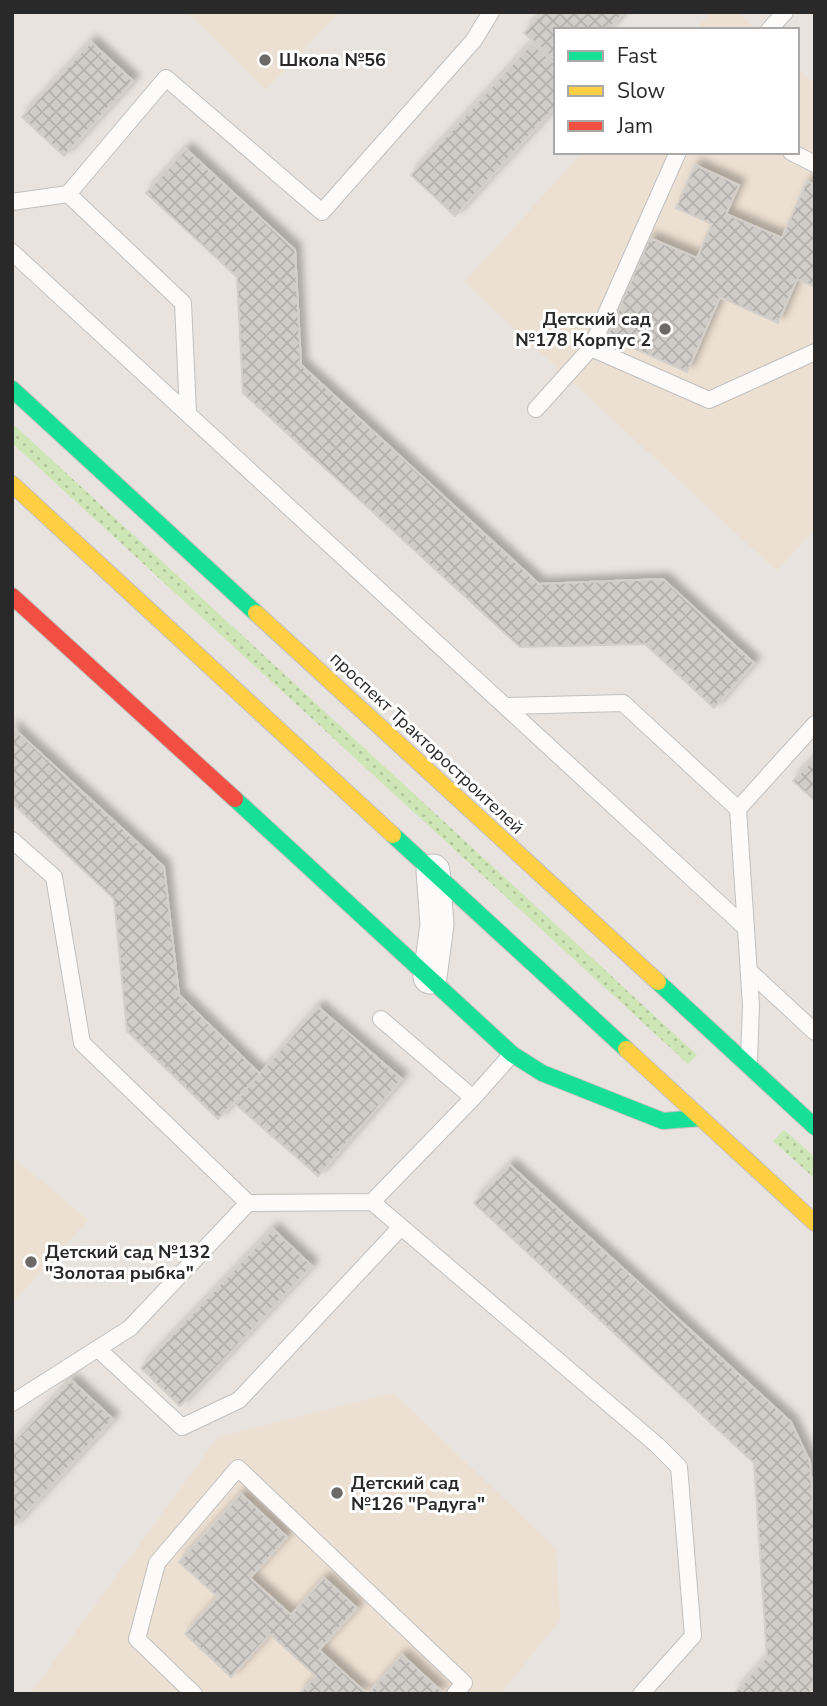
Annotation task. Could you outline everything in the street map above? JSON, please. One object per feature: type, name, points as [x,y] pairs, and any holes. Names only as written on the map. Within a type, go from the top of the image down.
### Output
[{"type":"main road","name":"проспект Тракторостроителей","points":[[12,388],[815,1126]]},
{"type":"main road","points":[[12,484],[815,1223]]},
{"type":"main road","points":[[12,596],[512,1054],[542,1073],[663,1121],[701,1118]]},
{"type":"street","points":[[430,977],[437,924],[433,871]]},
{"type":"lane","points":[[12,202],[68,194],[166,78],[322,212],[474,40],[491,12]]},
{"type":"lane","points":[[771,28],[785,12]]},
{"type":"lane","points":[[536,409],[592,348],[677,154]]},
{"type":"lane","points":[[795,154],[815,164]]},
{"type":"lane","points":[[68,194],[183,303],[188,414]]},
{"type":"lane","points":[[12,252],[746,928]]},
{"type":"lane","points":[[592,348],[709,400],[815,352]]},
{"type":"lane","points":[[505,706],[623,703],[737,809],[751,1005],[749,1066]]},
{"type":"lane","points":[[737,809],[815,724]]},
{"type":"lane","points":[[12,840],[54,877],[82,1043],[248,1203],[372,1202],[657,1445],[679,1467],[693,1636],[641,1694]]},
{"type":"lane","points":[[749,971],[815,1032]]},
{"type":"lane","points":[[381,1019],[473,1098]]},
{"type":"lane","points":[[372,1202],[512,1054]]},
{"type":"lane","points":[[12,1403],[130,1328],[248,1203]]},
{"type":"lane","points":[[98,1349],[182,1427],[239,1400],[401,1227]]},
{"type":"lane","points":[[194,1694],[137,1639],[158,1563],[238,1468],[464,1683],[455,1694]]},
{"type":"shaded area","name":"Школа №56","points":[[187,12],[339,12],[266,90]]},
{"type":"shaded area","points":[[711,12],[737,12],[754,28],[697,28]]},
{"type":"shaded area","name":"Детский сад №178 Корпус 2","points":[[799,70],[815,84],[815,529],[777,571],[464,282],[581,154],[799,154]]},
{"type":"shaded area","name":"Детский сад №132 \"Золотая рыбка\"","points":[[12,1156],[88,1220],[12,1304]]},
{"type":"shaded area","name":"Детский сад №126 \"Радуга\"","points":[[394,1393],[556,1549],[560,1620],[500,1694],[30,1694],[218,1437]]},
{"type":"green space","points":[[12,423],[697,1055],[688,1064],[12,443]]},
{"type":"green space","points":[[784,1130],[815,1157],[815,1179],[773,1141]]},
{"type":"building","points":[[543,12],[624,12],[610,28],[554,28],[554,59],[524,33]]},
{"type":"building","points":[[91,42],[133,81],[64,156],[22,117]]},
{"type":"building","points":[[532,43],[554,63],[554,108],[455,216],[411,175]]},
{"type":"building","points":[[186,149],[295,250],[301,365],[539,584],[663,579],[754,663],[714,708],[645,644],[520,647],[243,393],[237,277],[146,193]]},
{"type":"building","points":[[695,165],[739,185],[726,214],[782,238],[807,181],[815,185],[815,287],[797,279],[778,323],[720,297],[687,372],[607,336],[650,238],[697,258],[712,224],[676,208]]},
{"type":"building","points":[[12,727],[164,867],[179,995],[260,1074],[218,1119],[127,1031],[114,899],[12,803]]},
{"type":"building","points":[[815,757],[815,801],[793,781]]},
{"type":"building","points":[[318,1007],[402,1079],[318,1176],[234,1103]]},
{"type":"building","points":[[510,1165],[791,1422],[810,1462],[815,1531],[815,1676],[809,1694],[734,1694],[767,1657],[754,1463],[474,1203]]},
{"type":"building","points":[[273,1229],[312,1266],[180,1406],[141,1368]]},
{"type":"building","points":[[71,1380],[113,1419],[12,1528],[12,1444]]},
{"type":"building","points":[[241,1494],[287,1537],[250,1578],[291,1615],[324,1578],[357,1608],[319,1650],[367,1694],[299,1694],[316,1676],[270,1634],[231,1677],[185,1634],[218,1597],[179,1562]]},
{"type":"building","points":[[402,1655],[441,1691],[438,1694],[368,1694]]},
{"type":"traffic: fast","points":[[12,389],[256,613]]},
{"type":"traffic: fast","points":[[235,799],[512,1054],[542,1073],[663,1121],[701,1118]]},
{"type":"traffic: fast","points":[[393,835],[626,1049]]},
{"type":"traffic: fast","points":[[658,982],[815,1127]]},
{"type":"traffic: slow","points":[[12,484],[393,835]]},
{"type":"traffic: slow","points":[[256,613],[658,982]]},
{"type":"traffic: slow","points":[[626,1049],[815,1223]]},
{"type":"traffic: jam","points":[[12,596],[235,799]]},
{"type":"place","name":"Школа №56","points":[[265,60]]},
{"type":"place","name":"Детский сад №178 Корпус 2","points":[[665,329]]},
{"type":"place","name":"Детский сад №132 \"Золотая рыбка\"","points":[[31,1262]]},
{"type":"place","name":"Детский сад №126 \"Радуга\"","points":[[337,1493]]}]
